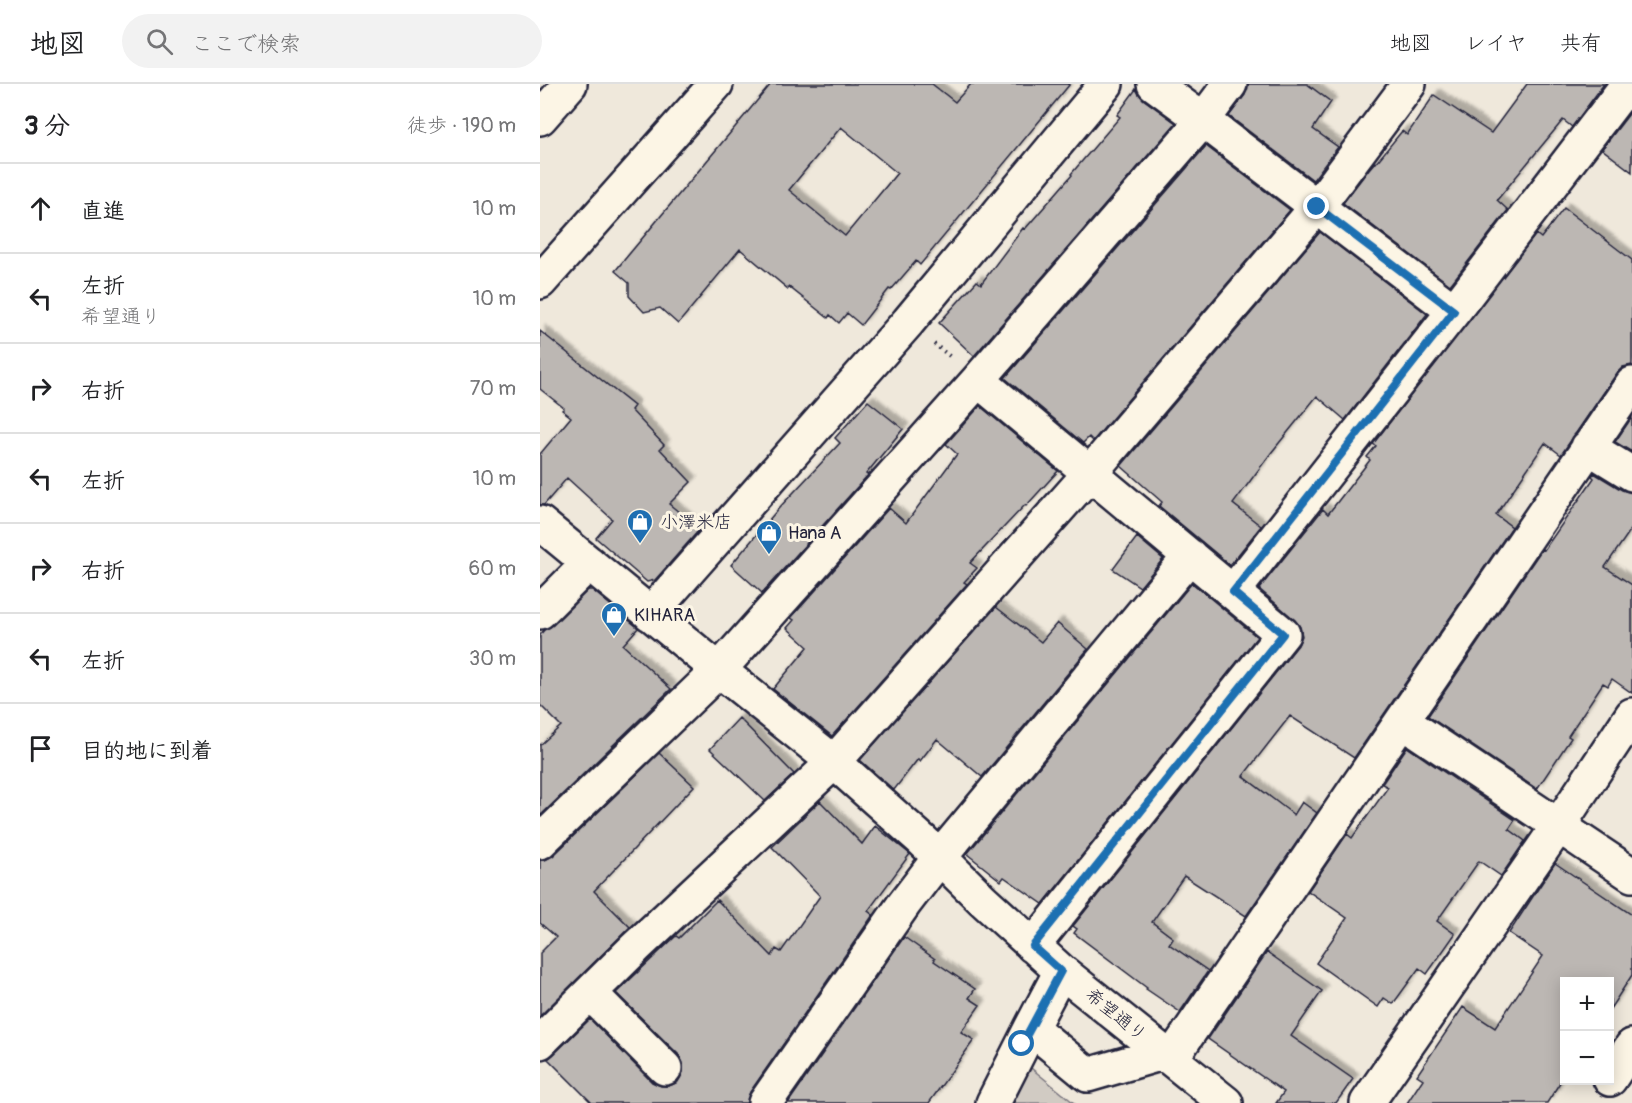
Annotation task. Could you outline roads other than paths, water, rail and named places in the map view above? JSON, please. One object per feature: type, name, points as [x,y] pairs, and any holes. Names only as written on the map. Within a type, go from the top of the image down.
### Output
[{"type":"street","points":[[540,118],[570,84]]},
{"type":"street","points":[[540,282],[716,84]]},
{"type":"street","points":[[651,614],[908,322],[1106,84]]},
{"type":"street","points":[[1154,84],[1454,311]]},
{"type":"street","points":[[540,842],[719,670],[978,380],[1203,120],[1230,84]]},
{"type":"street","points":[[540,1042],[636,947],[834,762],[1090,473],[1317,207],[1409,84]]},
{"type":"street","points":[[1233,592],[1454,311],[1628,84]]},
{"type":"street","points":[[978,380],[1283,634],[1033,946]]},
{"type":"street","points":[[1031,1028],[1088,1075],[1167,1056],[1402,721],[1632,384]]},
{"type":"street","points":[[1588,447],[1632,474]]},
{"type":"street","name":"希望通り","points":[[540,523],[834,762],[940,857],[983,900],[1061,971],[1226,1103]]},
{"type":"street","points":[[765,1103],[940,857],[1190,556]]},
{"type":"street","points":[[540,612],[589,563]]},
{"type":"street","points":[[1367,1103],[1632,715]]},
{"type":"street","points":[[1402,721],[1632,875]]},
{"type":"street","points":[[993,1103],[1061,971]]},
{"type":"street","points":[[590,993],[665,1068]]},
{"type":"street","points":[[1614,1073],[1632,1046]]},
{"type":"street","points":[[1593,1103],[1606,1085]]},
{"type":"place","name":"小澤米店","points":[[640,545]]},
{"type":"place","name":"Hana A","points":[[769,556]]},
{"type":"place","name":"KIHARA","points":[[614,638]]}]
